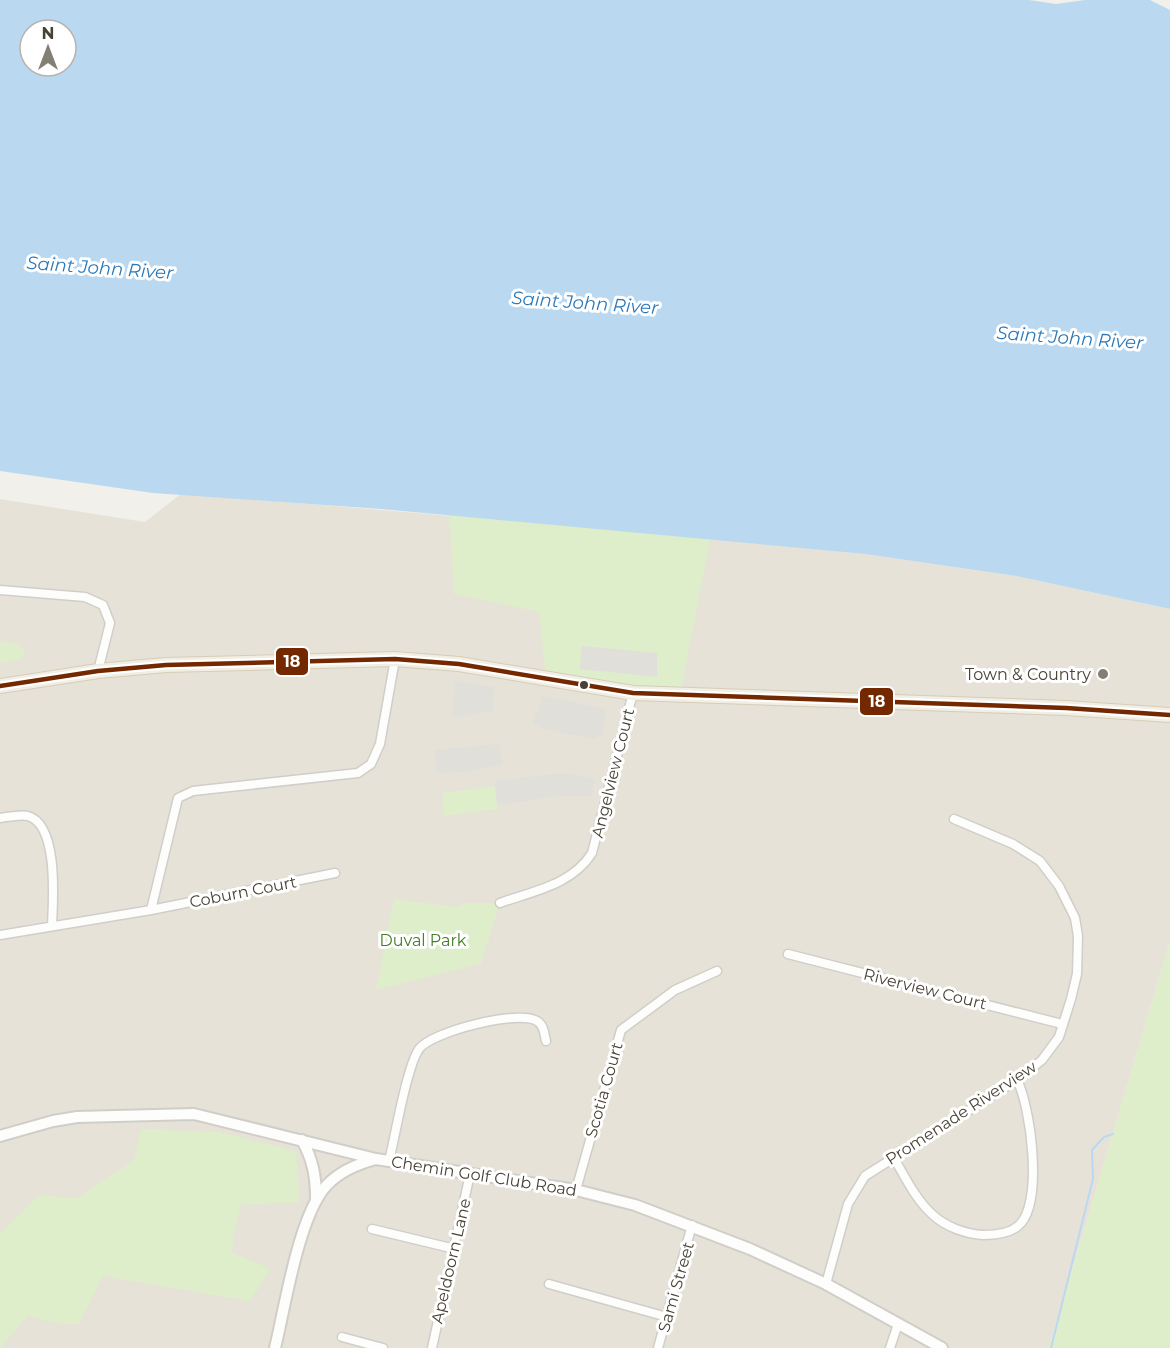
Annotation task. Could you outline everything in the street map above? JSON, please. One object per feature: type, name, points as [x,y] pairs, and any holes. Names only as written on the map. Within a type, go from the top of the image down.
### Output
[{"type":"main road","points":[[0,686],[98,671],[166,665],[395,658],[459,664],[633,693],[1066,708],[1170,715]]},
{"type":"street","points":[[0,590],[85,597],[103,605],[110,623],[98,671]]},
{"type":"street","points":[[151,910],[178,798],[193,791],[358,773],[371,764],[380,744],[395,658]]},
{"type":"street","name":"Angelview Court","points":[[500,903],[560,882],[575,874],[592,853],[633,693]]},
{"type":"street","points":[[0,818],[29,816],[41,824],[50,841],[52,926]]},
{"type":"street","name":"Promenade Riverview","points":[[826,1284],[848,1204],[865,1176],[1017,1080],[1042,1059],[1059,1037],[1077,974],[1079,951],[1075,918],[1059,886],[1041,861],[1013,844],[954,819]]},
{"type":"street","name":"Coburn Court","points":[[0,934],[151,910],[335,873]]},
{"type":"street","name":"Riverview Court","points":[[788,954],[1062,1024]]},
{"type":"street","name":"Scotia Court","points":[[576,1190],[621,1030],[675,990],[717,971]]},
{"type":"street","points":[[389,1161],[414,1059],[428,1040],[490,1022],[520,1017],[538,1021],[543,1028],[546,1041]]},
{"type":"street","points":[[894,1158],[924,1207],[945,1224],[972,1234],[1009,1232],[1018,1226],[1029,1208],[1032,1131],[1024,1095],[1017,1080]]},
{"type":"street","name":"Chemin Golf Club Road","points":[[0,1136],[53,1121],[77,1117],[176,1113],[212,1116],[376,1159],[576,1190],[635,1205],[692,1225],[826,1284],[942,1348]]},
{"type":"street","points":[[302,1140],[311,1155],[316,1200]]},
{"type":"street","points":[[275,1348],[298,1255],[316,1200],[335,1177],[361,1163],[376,1159]]},
{"type":"street","name":"Apeldoorn Lane","points":[[432,1348],[470,1174]]},
{"type":"street","name":"Sami Street","points":[[658,1348],[692,1225]]},
{"type":"street","points":[[372,1229],[455,1249]]},
{"type":"street","points":[[549,1284],[667,1317]]},
{"type":"street","points":[[890,1348],[898,1324]]},
{"type":"street","points":[[342,1337],[383,1348]]},
{"type":"shaded area","points":[[182,493],[640,532],[865,554],[1016,576],[1170,609],[1170,941],[1049,1348],[0,1348],[0,499],[145,522]]},
{"type":"shaded area","points":[[582,646],[657,653],[657,677],[580,669]]},
{"type":"shaded area","points":[[455,681],[494,687],[493,711],[452,718]]},
{"type":"shaded area","points":[[543,696],[606,709],[602,735],[593,739],[541,728],[533,723]]},
{"type":"shaded area","points":[[499,744],[503,764],[466,772],[436,773],[435,750]]},
{"type":"shaded area","points":[[565,773],[595,779],[592,796],[560,796],[497,805],[495,781]]},
{"type":"green space","points":[[449,515],[710,539],[680,695],[546,679],[539,612],[454,594]]},
{"type":"green space","points":[[0,641],[18,644],[25,651],[22,659],[0,663]]},
{"type":"green space","points":[[495,786],[498,809],[444,816],[442,793]]},
{"type":"green space","name":"Duval Park","points":[[394,899],[458,907],[465,903],[500,903],[481,964],[376,990]]},
{"type":"green space","points":[[1170,941],[1170,1348],[1049,1348]]},
{"type":"green space","points":[[141,1129],[219,1132],[296,1151],[300,1202],[240,1205],[231,1252],[271,1269],[250,1301],[103,1276],[79,1324],[61,1324],[28,1316],[0,1348],[0,1233],[39,1195],[77,1198],[134,1160]]},
{"type":"water","name":"Saint John River","points":[[0,0],[1029,0],[1056,4],[1085,0],[1150,0],[1170,10],[1170,609],[1016,576],[865,554],[381,509],[153,493],[0,471]]},
{"type":"waterway","points":[[1051,1348],[1093,1179],[1092,1150],[1104,1137],[1113,1134]]},
{"type":"transit line","name":"18","points":[[0,686],[98,671],[166,665],[395,659],[459,664],[633,693],[1066,708],[1170,715]]},
{"type":"place","name":"Town & Country","points":[[1103,674]]}]
